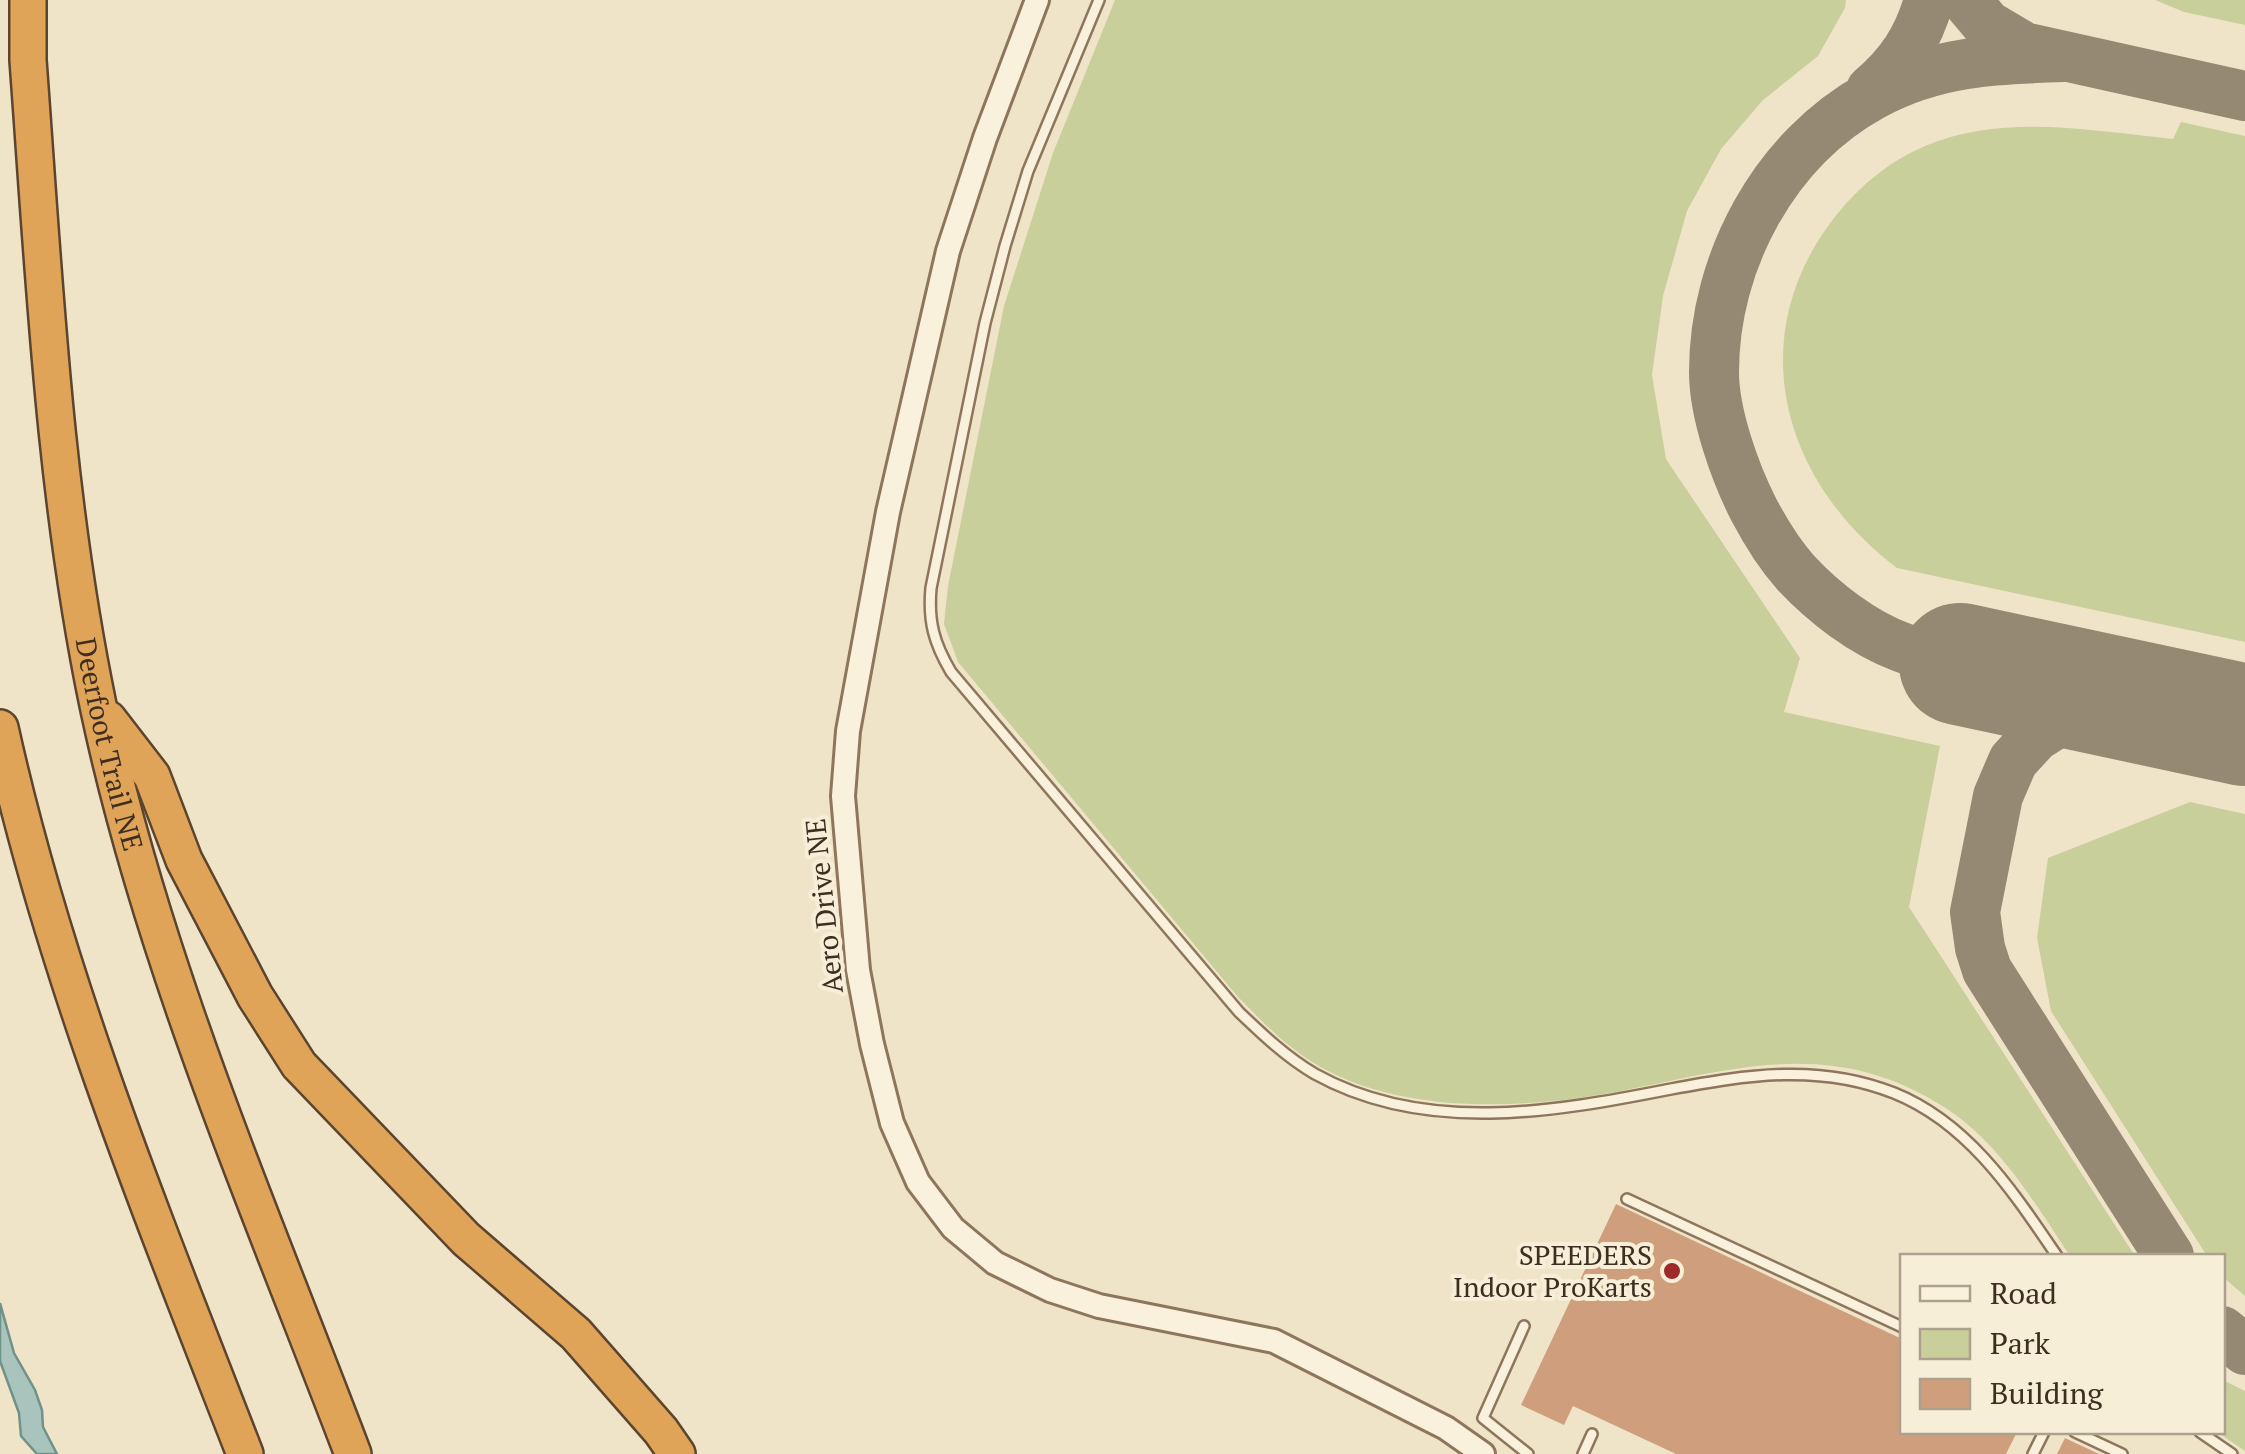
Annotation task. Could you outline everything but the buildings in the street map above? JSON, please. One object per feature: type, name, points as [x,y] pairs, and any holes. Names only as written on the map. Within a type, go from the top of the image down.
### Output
[{"type":"highway","name":"Deerfoot Trail NE","points":[[28,0],[28,60],[60,466],[98,706],[141,873],[204,1063],[352,1454]]},
{"type":"highway","points":[[98,706],[152,776],[184,860],[255,996],[298,1065],[466,1239],[576,1334],[677,1454]]},
{"type":"highway","points":[[0,728],[42,898],[100,1069],[246,1454]]},
{"type":"street","name":"Aero Drive NE","points":[[1037,0],[948,251],[888,512],[848,730],[843,796],[858,970],[892,1123],[918,1182],[953,1228],[995,1263],[1050,1290],[1099,1306],[1274,1341],[1446,1428],[1477,1450]]},
{"type":"lane","points":[[1100,0],[1028,172],[985,323],[931,588],[928,619],[937,648],[951,672],[1239,1012],[1273,1045],[1314,1073],[1356,1092],[1402,1105],[1497,1113],[1591,1105],[1750,1074],[1803,1072],[1851,1079],[1897,1094],[1948,1125],[1985,1156],[2057,1254]]},
{"type":"lane","points":[[1627,1199],[1900,1327]]},
{"type":"lane","points":[[1477,1450],[1483,1418],[1524,1326]]},
{"type":"lane","points":[[1483,1418],[1528,1454]]},
{"type":"lane","points":[[1582,1454],[1592,1434]]},
{"type":"lane","points":[[2078,1434],[2122,1454]]},
{"type":"lane","points":[[2203,1434],[2232,1454]]},
{"type":"green space","points":[[1115,0],[1846,0],[1818,56],[1763,100],[1721,149],[1687,211],[1663,296],[1652,375],[1666,459],[1800,658],[1784,712],[1940,746],[1909,907],[2134,1254],[2069,1254],[2015,1175],[1964,1122],[1899,1084],[1856,1070],[1813,1064],[1770,1065],[1557,1101],[1448,1103],[1376,1090],[1343,1078],[1291,1047],[1238,997],[958,662],[944,624],[948,586],[1004,306],[1053,153]]},
{"type":"green space","points":[[2155,0],[2245,0],[2245,25],[2184,12]]},
{"type":"green space","points":[[2181,122],[2245,136],[2245,642],[1897,568],[1858,534],[1826,495],[1803,453],[1788,408],[1783,361],[1788,314],[1804,268],[1831,222],[1885,168],[1925,146],[1955,136],[2048,127],[2173,139]]},
{"type":"green space","points":[[2190,802],[2245,814],[2245,1296],[2225,1279],[2225,1254],[2206,1254],[2051,1011],[2037,938],[2048,858]]},
{"type":"green space","points":[[2225,1381],[2245,1391],[2245,1451],[2220,1434],[2225,1434]]},
{"type":"water","points":[[0,1303],[14,1353],[35,1390],[43,1427],[57,1454],[37,1454],[21,1436],[19,1413],[0,1361]]},
{"type":"taxiway","points":[[1871,90],[1907,50],[1929,0]]},
{"type":"taxiway","points":[[1966,0],[1987,25],[2024,47],[2245,96]]},
{"type":"taxiway","points":[[1960,664],[1901,647],[1858,625],[1819,595],[1784,559],[1754,510],[1727,443],[1715,388],[1717,331],[1738,250],[1756,212],[1806,146],[1838,118],[1873,95],[1919,75],[1990,61],[2064,57]]},
{"type":"taxiway","points":[[2156,706],[2068,716],[2035,737],[2013,761],[1998,796],[1975,912],[1987,970],[2168,1254]]},
{"type":"taxiway","points":[[2225,1333],[2245,1350]]},
{"type":"runway","points":[[1960,664],[2245,725]]},
{"type":"place","name":"SPEEDERS Indoor ProKarts","points":[[1672,1271]]}]
